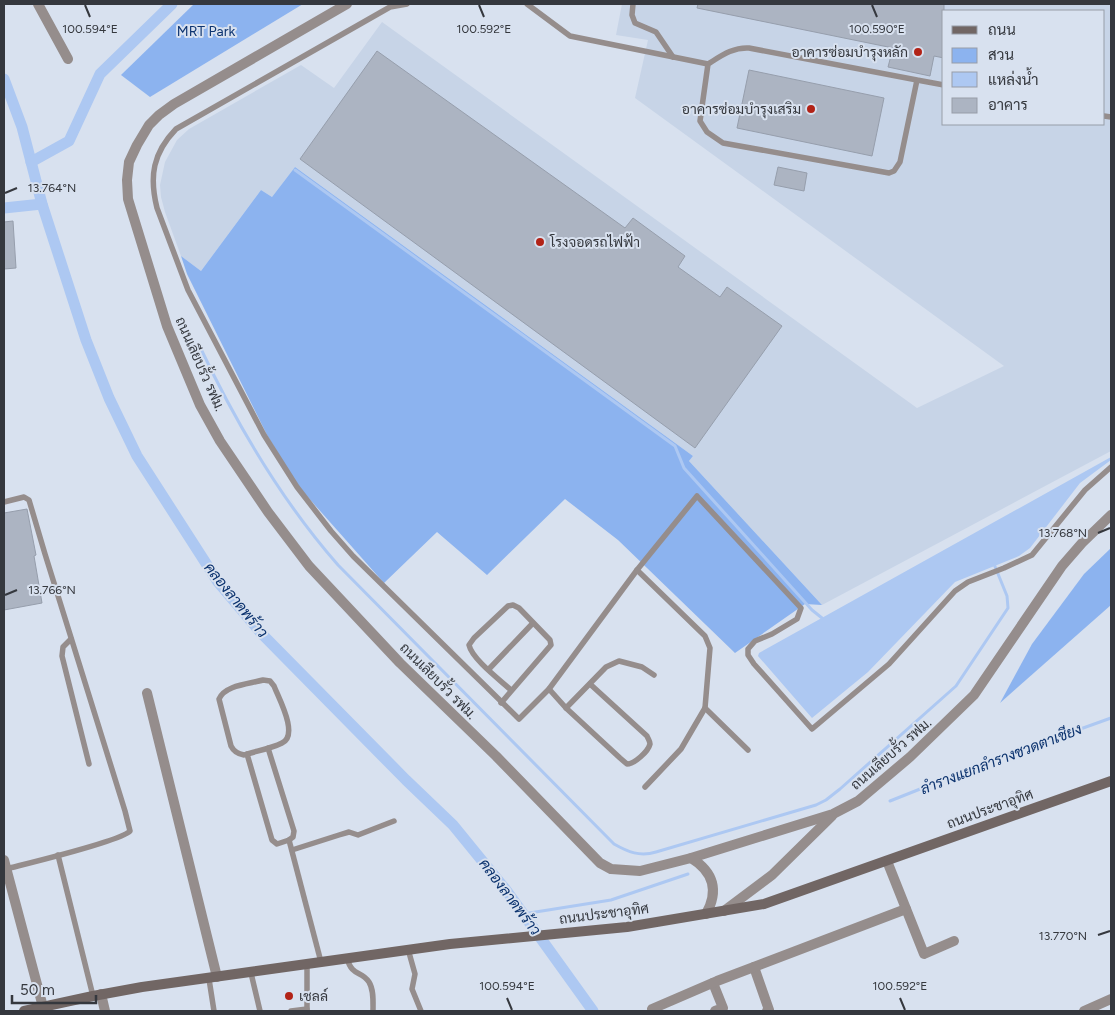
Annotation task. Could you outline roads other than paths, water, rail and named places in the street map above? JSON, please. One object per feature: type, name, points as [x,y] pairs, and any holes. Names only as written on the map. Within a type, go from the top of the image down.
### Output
[{"type":"main road","name":"ถนนประชาอุทิศ","points":[[24,1011],[43,1007],[67,1006],[96,995],[408,949],[627,927],[764,904],[1111,782]]},
{"type":"street","points":[[38,4],[68,60]]},
{"type":"street","name":"ถนนเลียบรั้ว รฟม.","points":[[347,4],[174,104],[159,115],[149,125],[129,162],[127,180],[128,199],[167,326],[200,405],[220,441],[268,512],[309,566],[400,663],[496,756],[600,863],[612,869],[640,871],[691,858],[833,814],[858,801],[903,764],[974,695],[1062,566],[1082,543],[1111,515]]},
{"type":"street","points":[[147,693],[213,978]]},
{"type":"street","points":[[724,911],[772,875],[833,814]]},
{"type":"street","points":[[691,858],[705,868],[712,883],[712,903],[706,914]]},
{"type":"street","points":[[887,861],[924,954],[954,941]]},
{"type":"street","points":[[5,864],[43,1007]]},
{"type":"street","points":[[653,1011],[652,1009],[715,982],[906,909]]},
{"type":"street","points":[[754,967],[769,1010],[767,1011]]},
{"type":"street","points":[[715,982],[723,1008],[715,1011]]},
{"type":"street","points":[[715,982],[730,1011]]},
{"type":"street","points":[[96,995],[105,1011]]},
{"type":"street","points":[[1084,1011],[1111,1000]]},
{"type":"lane","points":[[407,4],[390,7],[176,129],[168,138],[156,159],[152,181],[154,194],[157,208],[188,290],[264,435],[297,487],[353,556],[519,719],[549,689],[637,570],[697,496],[801,608],[797,619],[772,634],[755,641],[748,649],[748,655],[812,730],[889,664],[955,591],[968,582],[1032,555],[1085,490],[1111,466]]},
{"type":"lane","points":[[527,4],[570,36],[708,64],[731,51],[749,48],[942,85]]},
{"type":"lane","points":[[633,4],[632,16],[635,23],[656,32],[673,57]]},
{"type":"lane","points":[[708,64],[700,121],[703,127],[716,139],[729,144],[882,173],[894,171],[898,167],[917,80]]},
{"type":"lane","points":[[4,502],[24,498],[29,500],[126,811],[130,831],[128,834],[58,855],[5,864]]},
{"type":"lane","points":[[637,570],[706,636],[710,648],[705,708],[681,750],[645,787]]},
{"type":"lane","points":[[501,703],[551,645],[550,640],[519,608],[511,605],[474,638],[469,645],[470,649],[511,690]]},
{"type":"lane","points":[[489,669],[533,623]]},
{"type":"lane","points":[[71,638],[63,647],[62,656],[90,764]]},
{"type":"lane","points":[[566,708],[606,667],[619,660],[642,667],[654,675]]},
{"type":"lane","points":[[263,680],[270,681],[274,686],[289,727],[288,736],[283,743],[247,754],[240,754],[233,750],[218,699],[221,693],[227,690],[263,680]]},
{"type":"lane","points":[[549,689],[566,708],[626,764],[633,763],[640,758],[650,745],[650,741],[647,736],[590,684]]},
{"type":"lane","points":[[705,708],[748,750]]},
{"type":"lane","points":[[247,754],[272,840],[277,844],[289,840],[293,837],[294,832],[268,748]]},
{"type":"lane","points":[[292,850],[349,832],[358,835],[394,821]]},
{"type":"lane","points":[[289,840],[322,962]]},
{"type":"lane","points":[[58,855],[96,995]]},
{"type":"lane","points":[[408,949],[415,974],[412,990],[421,1011]]},
{"type":"lane","points":[[347,958],[349,967],[369,982],[373,994],[373,1011]]},
{"type":"lane","points":[[291,1011],[307,1010],[307,964]]},
{"type":"lane","points":[[250,973],[260,1011]]},
{"type":"lane","points":[[213,978],[214,1011]]},
{"type":"water","points":[[1111,457],[1111,460],[1080,483],[1030,548],[1019,556],[955,582],[868,672],[812,718],[758,656],[759,653]]},
{"type":"waterway","points":[[31,162],[69,141],[100,74],[172,4]]},
{"type":"waterway","name":"คลองลาดพร้าว","points":[[4,79],[22,127],[42,204],[86,340],[109,398],[137,456],[218,582],[261,633],[453,825],[506,890],[593,1011]]},
{"type":"waterway","points":[[295,170],[675,446],[684,468],[812,610],[822,618]]},
{"type":"waterway","points":[[4,208],[42,204]]},
{"type":"waterway","points":[[200,347],[229,405],[279,488],[338,565],[614,844],[634,853],[656,852],[816,805],[840,789],[956,686],[1008,608],[1007,596],[994,564]]},
{"type":"waterway","name":"ลำรางแยกลำรางชวดตาเชียง","points":[[890,801],[983,764],[1111,718]]},
{"type":"waterway","name":"ลำรางแยกลำรางชวดตาเชียง","points":[[523,914],[611,900],[688,874]]},
{"type":"place","name":"อาคารซ่อมบำรุงหลัก","points":[[918,52]]},
{"type":"place","name":"อาคารซ่อมบำรุงเสริม","points":[[811,109]]},
{"type":"place","name":"โรงจอดรถไฟฟ้า","points":[[540,242]]},
{"type":"place","name":"เชลล์","points":[[289,996]]},
{"type":"park label","name":"MRT Park","points":[[206,31]]}]
